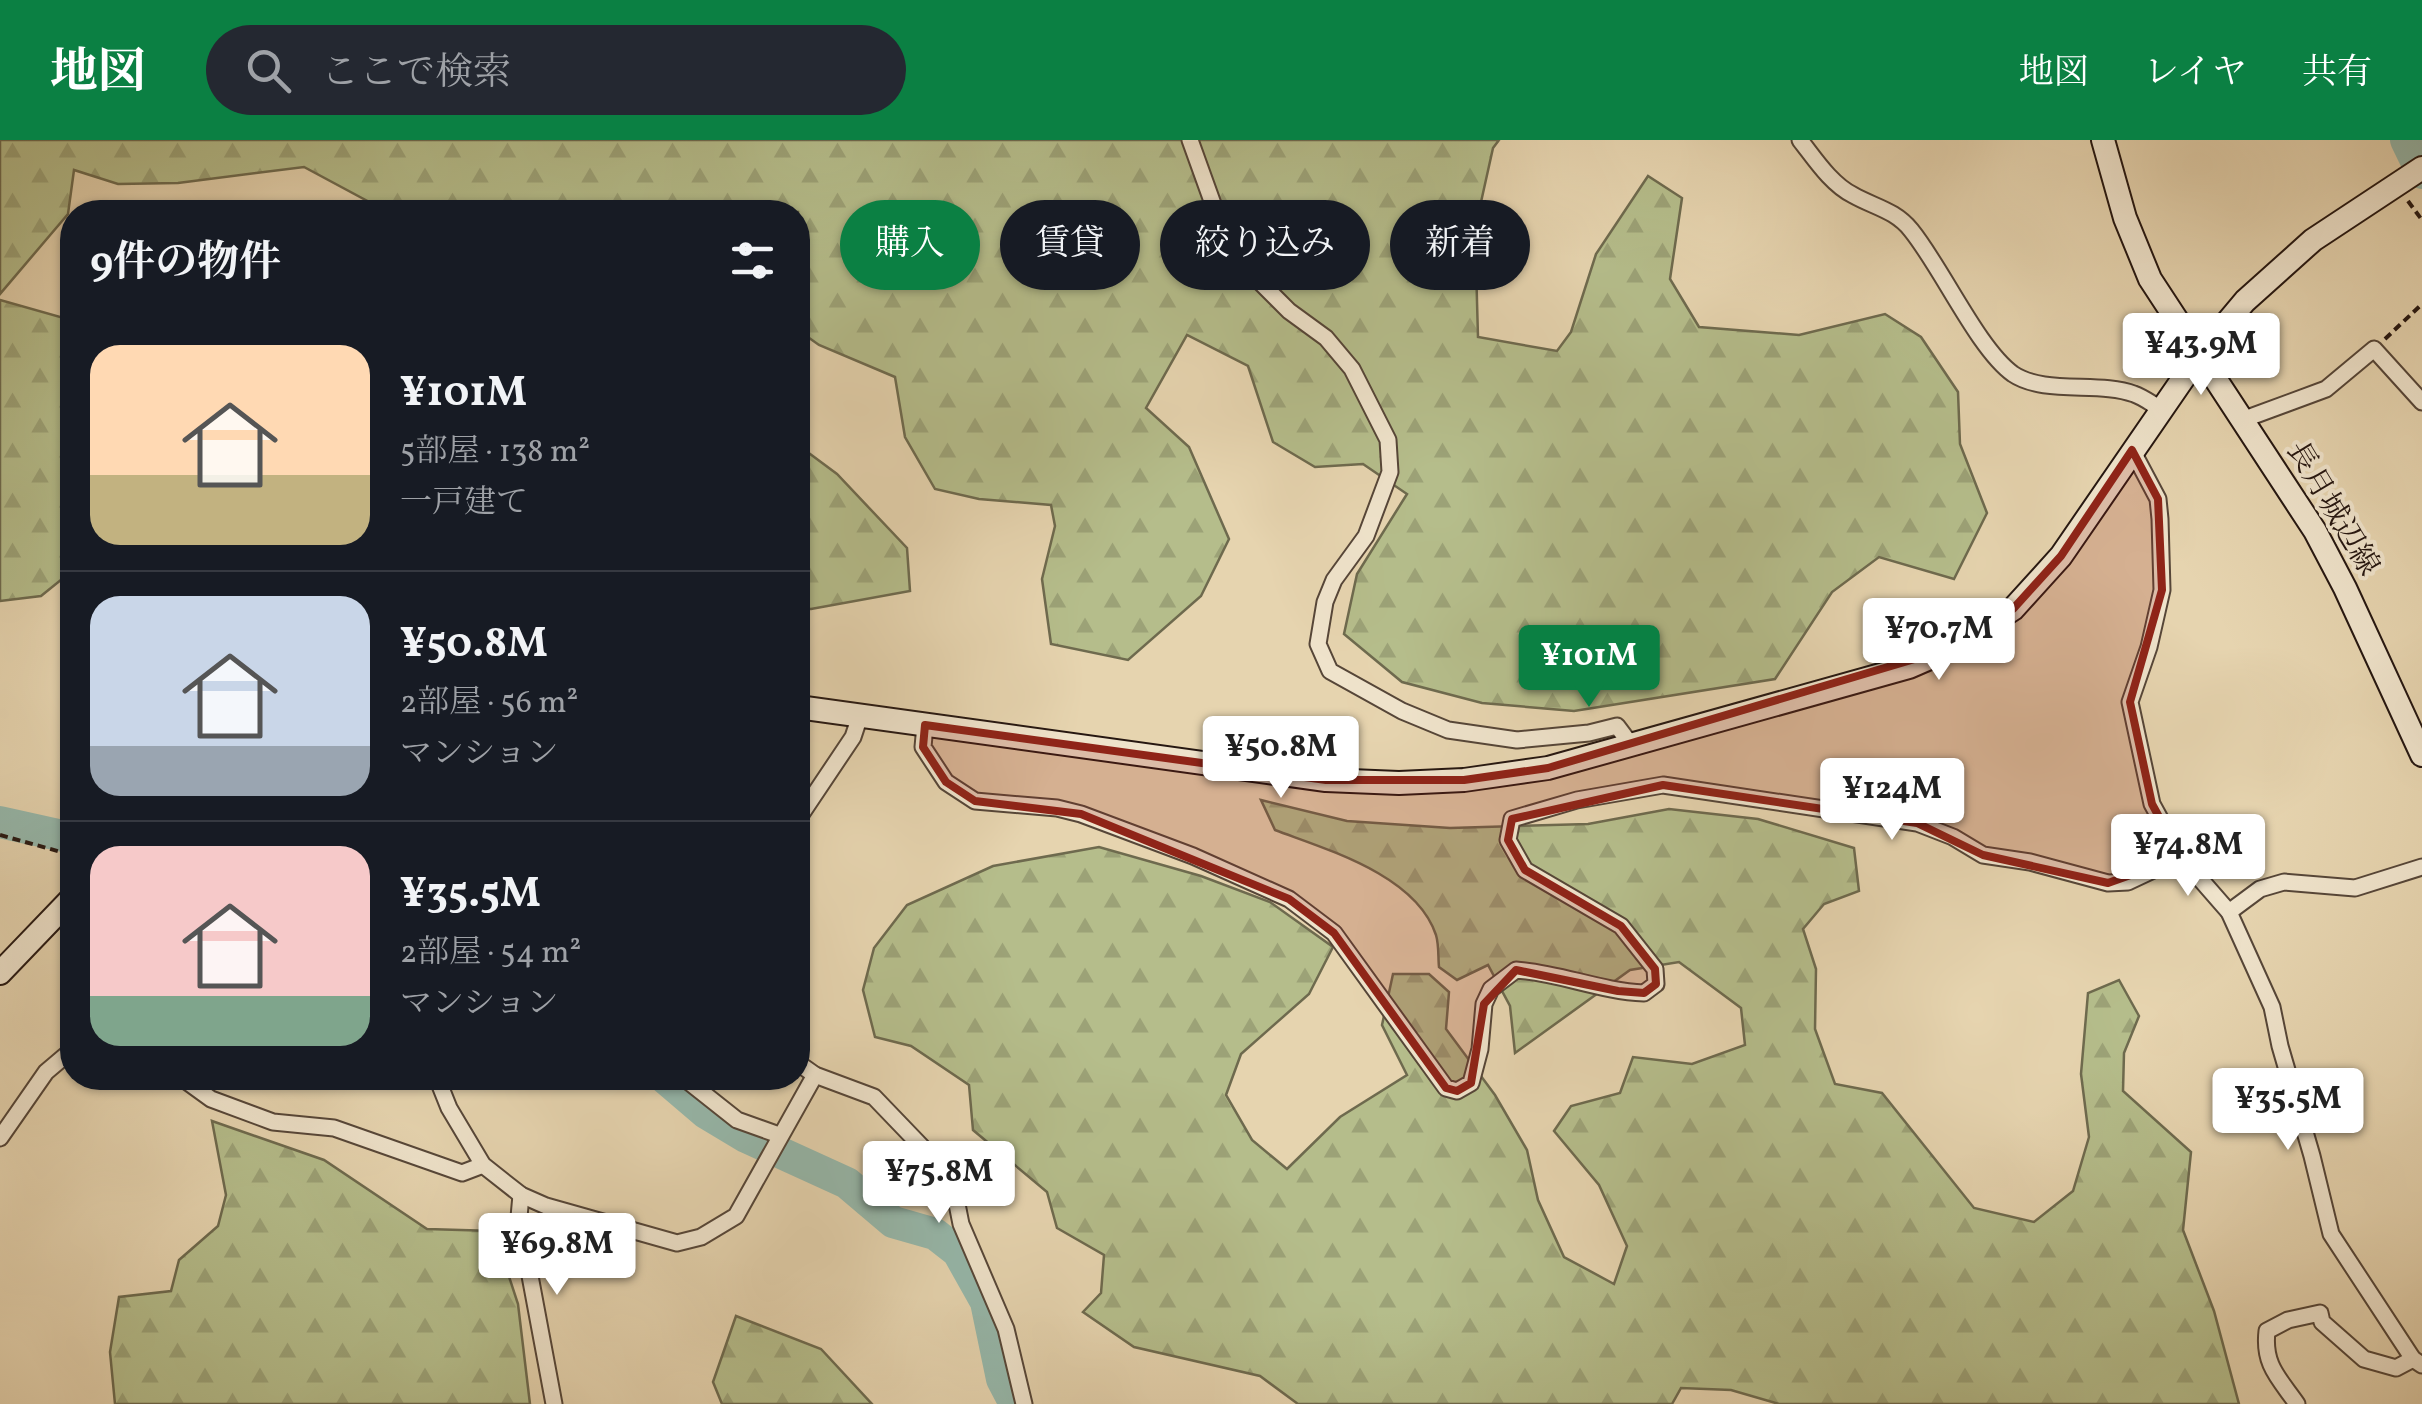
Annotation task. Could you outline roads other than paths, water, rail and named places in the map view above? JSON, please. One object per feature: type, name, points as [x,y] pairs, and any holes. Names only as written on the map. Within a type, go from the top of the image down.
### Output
[{"type":"street","points":[[1190,140],[1226,240],[1251,273],[1289,310],[1326,338],[1352,369],[1388,440],[1390,472],[1366,536],[1334,580],[1325,602],[1318,644],[1330,671],[1402,711],[1448,730],[1517,740],[1590,733],[1617,726],[1632,746]]},
{"type":"street","points":[[1800,140],[1834,181],[1852,195],[1884,207],[1908,226],[1939,268],[1986,346],[2014,375],[2043,384],[2132,393],[2161,409]]},
{"type":"street","name":"長月城辺線","points":[[2103,140],[2126,218],[2150,279],[2330,560],[2422,755]]},
{"type":"street","points":[[810,709],[1326,780],[1399,783],[1464,780],[1548,768],[1909,667],[1956,648],[2013,608],[2061,556],[2198,357],[2245,300],[2313,240],[2414,174]]},
{"type":"street","points":[[2242,420],[2326,389],[2374,349],[2422,402]]},
{"type":"street","points":[[2132,450],[2158,499],[2162,590],[2149,647],[2130,702],[2152,804],[2181,857],[2229,912],[2272,1007],[2331,1234],[2418,1362],[2396,1368],[2364,1359],[2322,1322],[2320,1313],[2288,1320],[2267,1332],[2265,1350],[2270,1366],[2298,1404]]},
{"type":"street","points":[[810,801],[852,737],[860,716]]},
{"type":"street","points":[[926,725],[923,747],[930,759],[946,782],[976,802],[1057,808],[1081,814],[1192,856],[1288,899],[1315,916],[1334,933],[1446,1088],[1457,1091],[1472,1082],[1480,1050],[1484,1004],[1491,989],[1516,970],[1550,972],[1618,992],[1644,993],[1656,984],[1655,968],[1620,926],[1525,870],[1508,840],[1512,819],[1577,800],[1663,785],[1917,823],[1954,837],[1982,856],[2030,862],[2108,883],[2128,882],[2181,857]]},
{"type":"street","points":[[2229,912],[2260,889],[2284,882],[2356,888],[2422,867]]},
{"type":"street","points":[[0,973],[60,910]]},
{"type":"street","points":[[0,1138],[46,1072],[60,1060]]},
{"type":"street","points":[[810,1071],[874,1097],[923,1148],[954,1190],[974,1258],[997,1303],[1024,1404]]},
{"type":"street","points":[[810,1083],[815,1075]]},
{"type":"street","points":[[199,1090],[211,1099],[272,1122],[334,1128],[462,1173],[483,1165]]},
{"type":"street","points":[[442,1090],[483,1165],[521,1195],[546,1206],[677,1243],[701,1237],[736,1216],[806,1090]]},
{"type":"street","points":[[699,1090],[737,1120],[778,1135]]},
{"type":"street","points":[[521,1195],[519,1217],[554,1404]]},
{"type":"waterway","points":[[2406,140],[2422,173]]},
{"type":"waterway","points":[[0,822],[60,835]]},
{"type":"waterway","points":[[679,1090],[706,1113],[746,1137],[847,1183],[893,1222],[935,1234],[958,1252],[986,1302],[1002,1379],[1015,1404]]}]
